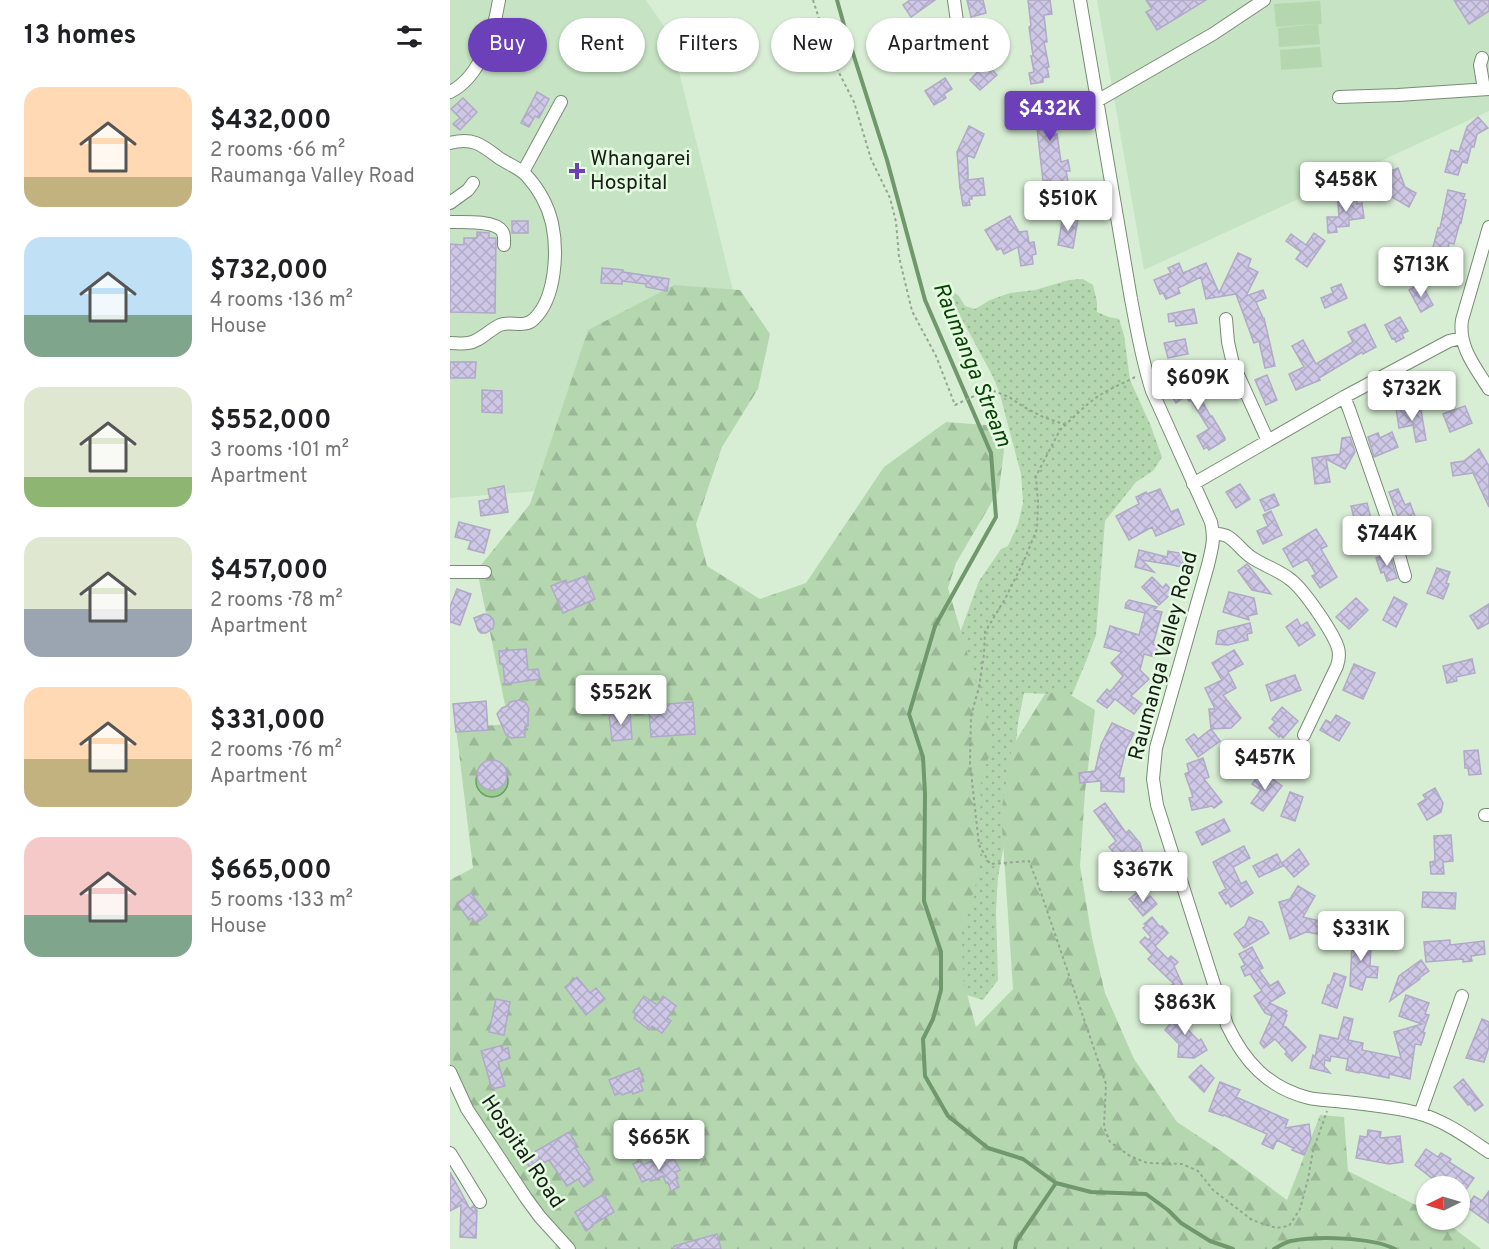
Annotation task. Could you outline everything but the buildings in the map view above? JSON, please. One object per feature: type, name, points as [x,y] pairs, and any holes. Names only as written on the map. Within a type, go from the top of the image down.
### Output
[{"type":"street","points":[[450,92],[470,75],[485,50],[494,25],[499,0]]},
{"type":"street","points":[[954,0],[956,18]]},
{"type":"street","name":"Raumanga Valley Road","points":[[1080,0],[1139,346],[1152,391],[1210,522],[1214,539],[1156,748],[1153,772],[1154,791],[1160,818],[1223,1014],[1235,1043],[1255,1068],[1271,1081],[1290,1091],[1310,1098],[1398,1108],[1420,1114],[1459,1132],[1489,1152]]},
{"type":"street","points":[[1097,101],[1214,34],[1264,0]]},
{"type":"street","points":[[1339,97],[1487,89],[1480,69],[1482,58]]},
{"type":"street","points":[[523,172],[561,102]]},
{"type":"street","points":[[450,143],[466,140],[476,143],[523,172],[542,198],[552,222],[554,235],[553,283],[534,318],[526,324],[501,324],[467,344],[450,343]]},
{"type":"street","points":[[450,203],[468,190],[473,183]]},
{"type":"street","points":[[450,222],[497,226],[504,236],[504,245]]},
{"type":"street","points":[[1489,227],[1462,321],[1462,338],[1467,352],[1489,389]]},
{"type":"street","points":[[1226,319],[1233,364],[1268,441]]},
{"type":"street","points":[[1193,484],[1449,341],[1462,338]]},
{"type":"street","points":[[1344,398],[1394,538],[1405,576]]},
{"type":"street","points":[[1213,533],[1227,536],[1246,553],[1292,581],[1308,600],[1337,644],[1340,658],[1338,666],[1304,735]]},
{"type":"street","points":[[450,572],[485,572]]},
{"type":"street","points":[[1420,1114],[1462,996]]},
{"type":"street","name":"Hospital Road","points":[[450,1072],[467,1109],[519,1188],[540,1217],[569,1249]]},
{"type":"street","points":[[450,1153],[480,1202]]},
{"type":"path","points":[[813,0],[832,59],[854,102],[871,159],[890,198],[912,311],[936,356],[955,405],[989,389],[1009,397],[1043,417],[1066,425]]},
{"type":"path","points":[[1146,372],[1101,394],[1060,430],[1036,476],[1037,529],[1005,599],[985,632],[984,654],[971,716],[970,763],[979,845],[990,864],[1029,861],[1106,1084],[1104,1127],[1110,1142],[1130,1156],[1147,1163],[1182,1164],[1198,1171],[1213,1190],[1252,1220],[1276,1228],[1289,1226],[1300,1209],[1312,1151],[1330,1100]]},
{"type":"shaded area","name":"Whangarei Hospital","points":[[450,0],[646,0],[658,18],[657,72],[679,72],[737,307],[538,491],[450,498]]},
{"type":"shaded area","points":[[1097,0],[1489,0],[1489,111],[1144,270]]},
{"type":"green space","points":[[1320,1],[1322,24],[1318,24],[1320,44],[1279,47],[1278,28],[1317,24],[1276,27],[1274,4]]},
{"type":"green space","points":[[1320,47],[1322,67],[1281,70],[1280,50]]},
{"type":"green space","points":[[1083,279],[1093,285],[1097,312],[1119,319],[1124,335],[1130,380],[1162,457],[1153,471],[1136,482],[1105,521],[1096,635],[1072,695],[1024,693],[998,877],[996,911],[998,980],[983,1000],[957,992],[958,638],[979,581],[1001,549],[1008,546],[1018,524],[1023,503],[1021,474],[999,391],[952,298],[955,293],[965,306],[975,309],[990,300],[1010,293]]},
{"type":"green space","points":[[674,285],[740,290],[770,334],[758,389],[722,447],[696,524],[707,566],[760,599],[806,583],[884,467],[946,422],[999,426],[1004,451],[999,490],[956,563],[948,588],[994,742],[981,779],[979,873],[962,931],[963,979],[976,1027],[1013,989],[1001,813],[1012,747],[1045,694],[1064,691],[1095,710],[1085,792],[1080,866],[1092,938],[1105,993],[1134,1059],[1177,1122],[1287,1200],[1320,1115],[1344,1117],[1348,1171],[1416,1205],[1416,1230],[1456,1230],[1481,1249],[555,1249],[558,1237],[450,1076],[450,880],[473,868],[456,728],[509,724],[477,570],[530,504],[588,330]]},
{"type":"water","points":[[492,765],[503,770],[508,781],[503,792],[492,797],[481,792],[476,781],[481,770]]},
{"type":"waterway","name":"Raumanga Stream","points":[[837,0],[887,160],[925,300],[991,453],[996,517],[935,626],[909,714],[923,757],[924,901],[941,952],[941,990],[933,1019],[923,1039],[925,1076],[948,1116],[988,1148],[1023,1159],[1056,1183],[1091,1192],[1146,1194],[1181,1223],[1210,1241],[1233,1249]]},
{"type":"waterway","points":[[1015,1249],[1016,1242],[1056,1183]]},
{"type":"waterway","name":"Raumanga Stream","points":[[1274,1249],[1291,1241],[1315,1238],[1359,1240],[1395,1249]]},
{"type":"place","name":"Whangarei Hospital","points":[[577,171]]}]
